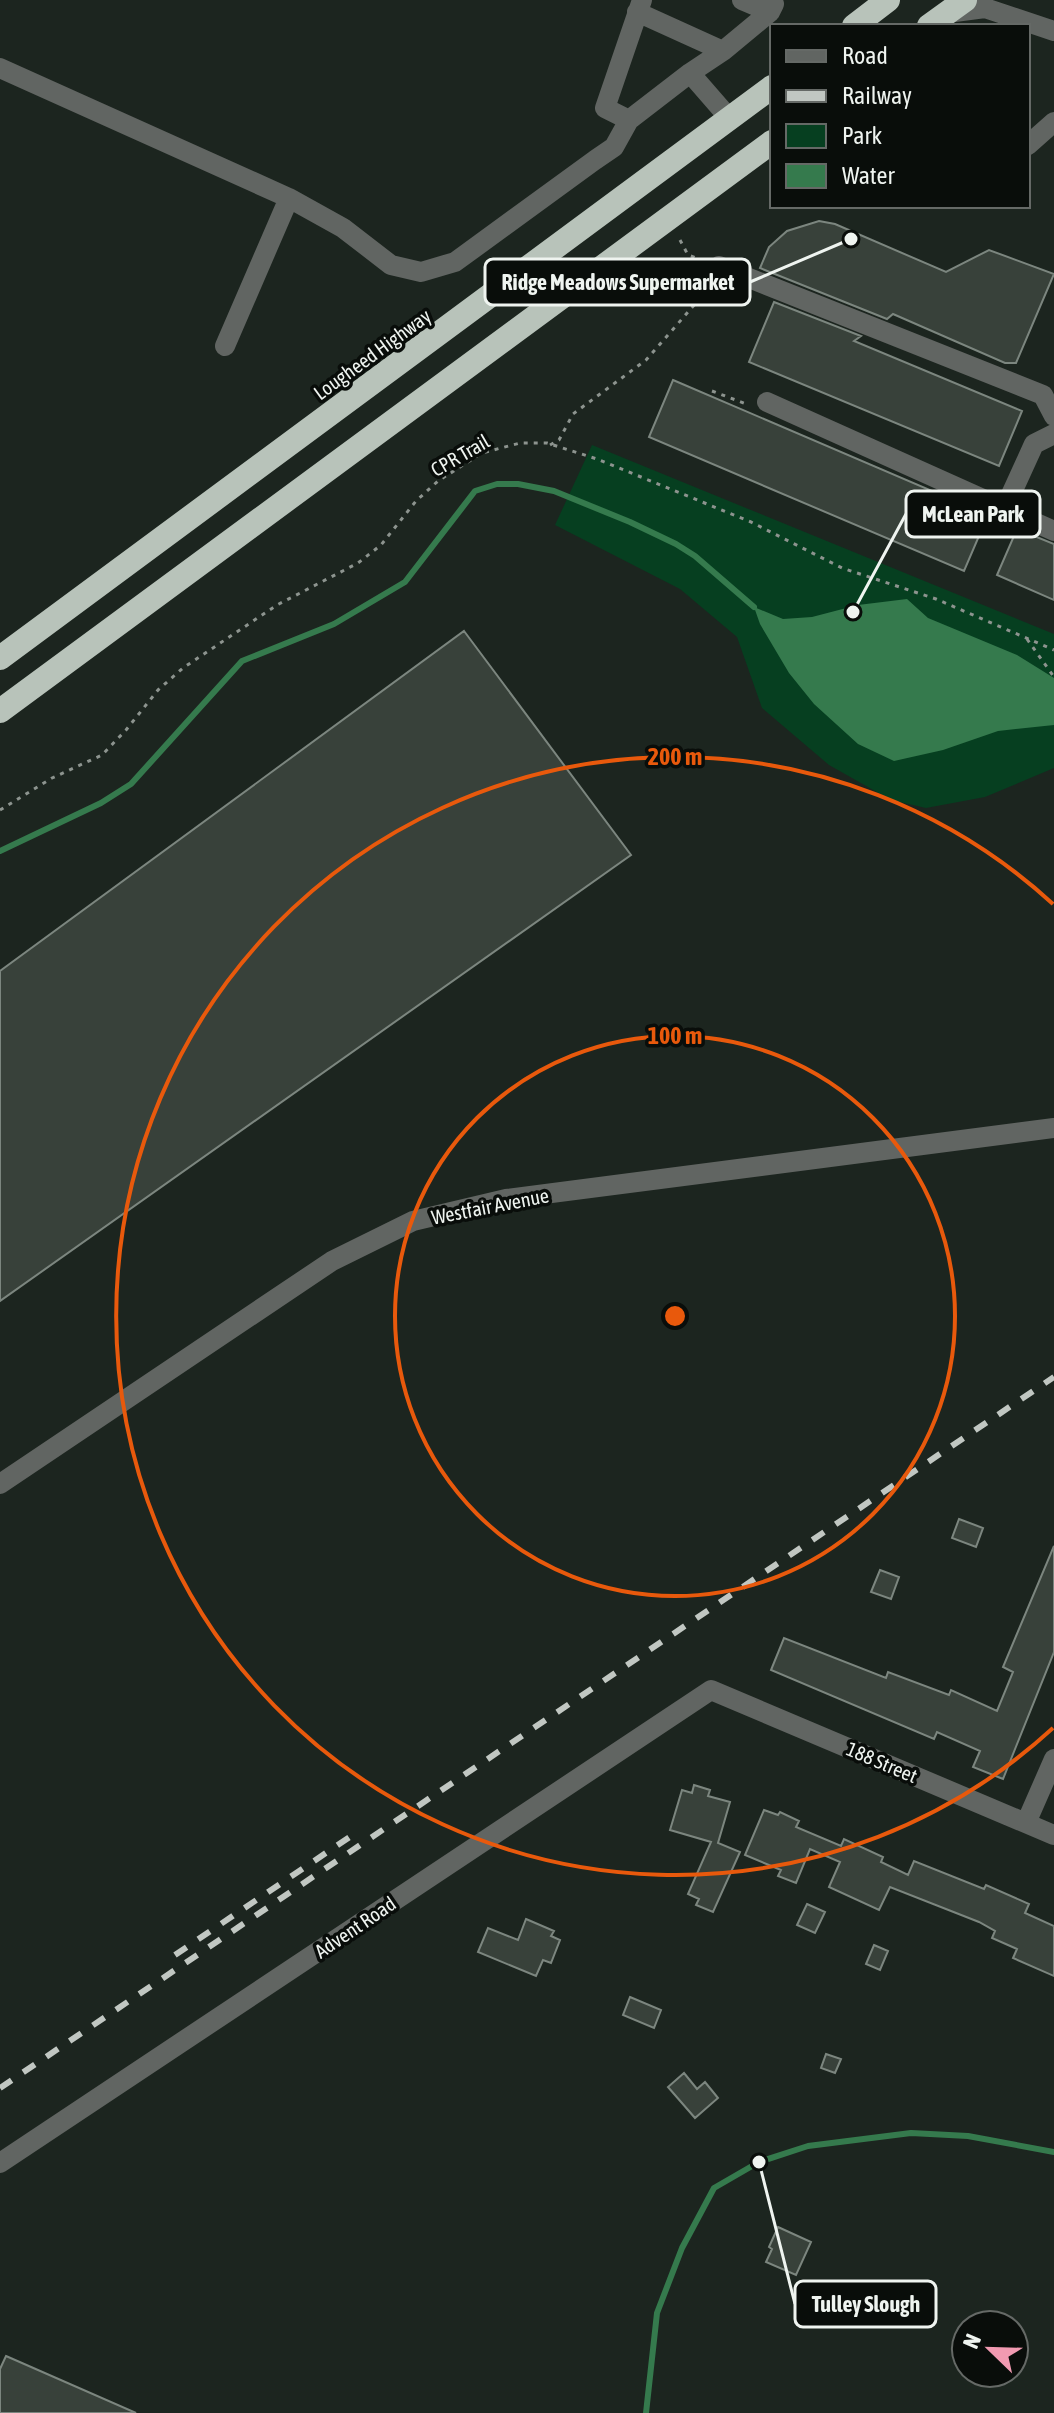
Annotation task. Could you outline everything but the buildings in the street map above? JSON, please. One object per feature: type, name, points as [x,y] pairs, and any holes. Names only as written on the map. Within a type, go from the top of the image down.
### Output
[{"type":"highway","points":[[857,24],[888,0]]},
{"type":"highway","name":"Lougheed Highway","points":[[0,658],[770,89]]},
{"type":"highway","points":[[0,711],[770,143]]},
{"type":"street","points":[[742,0],[773,6]]},
{"type":"street","points":[[629,120],[605,108],[640,6],[723,51]]},
{"type":"street","points":[[0,68],[289,198],[343,228],[391,265],[421,272],[455,262],[614,147],[629,120],[723,51],[773,6]]},
{"type":"street","points":[[947,13],[985,8],[1054,31]]},
{"type":"street","points":[[690,73],[730,119]]},
{"type":"street","points":[[1030,143],[1054,122]]},
{"type":"street","points":[[225,346],[289,198]]},
{"type":"street","points":[[714,269],[1043,395],[1054,416]]},
{"type":"street","points":[[767,402],[1054,531]]},
{"type":"street","points":[[1004,510],[1034,444],[1054,434]]},
{"type":"street","name":"Westfair Avenue","points":[[0,1484],[332,1261],[413,1221],[506,1199],[1054,1128]]},
{"type":"street","name":"188 Street","points":[[711,1690],[1054,1835]]},
{"type":"street","name":"Advent Road","points":[[0,2163],[711,1690]]},
{"type":"street","points":[[1026,1823],[1054,1759]]},
{"type":"path","points":[[550,445],[559,440],[573,414],[646,360],[710,287],[714,269],[688,255],[680,240]]},
{"type":"path","points":[[712,391],[759,409],[767,402]]},
{"type":"path","name":"CPR Trail","points":[[0,810],[52,778],[102,755],[158,690],[183,668],[277,605],[358,563],[381,545],[416,501],[460,466],[498,447],[520,443],[550,445],[597,459],[751,522],[842,568],[936,599],[1054,650]]},
{"type":"path","points":[[1027,639],[1054,677]]},
{"type":"green space","points":[[592,445],[1054,634],[1054,768],[985,797],[926,808],[891,800],[829,765],[762,708],[737,637],[680,589],[555,525]]},
{"type":"water","points":[[907,599],[928,618],[1017,655],[1054,678],[1054,725],[998,731],[943,750],[894,761],[858,744],[814,704],[789,673],[760,624],[754,607],[783,619],[812,617],[858,605]]},
{"type":"waterway","points":[[0,851],[101,803],[131,784],[242,661],[334,624],[405,582],[475,491],[497,484],[518,484],[554,491],[630,522],[695,556],[754,607]]},
{"type":"waterway","points":[[646,2413],[657,2313],[682,2248],[714,2188],[759,2162],[808,2146],[911,2133],[968,2136],[1054,2152]]},
{"type":"railway","points":[[0,2088],[1054,1377]]},
{"type":"railway","points":[[175,1955],[354,1834]]},
{"type":"place","name":"Ridge Meadows Supermarket","points":[[851,239]]},
{"type":"place","name":"McLean Park","points":[[853,612]]},
{"type":"place","name":"Tulley Slough","points":[[759,2162]]}]
